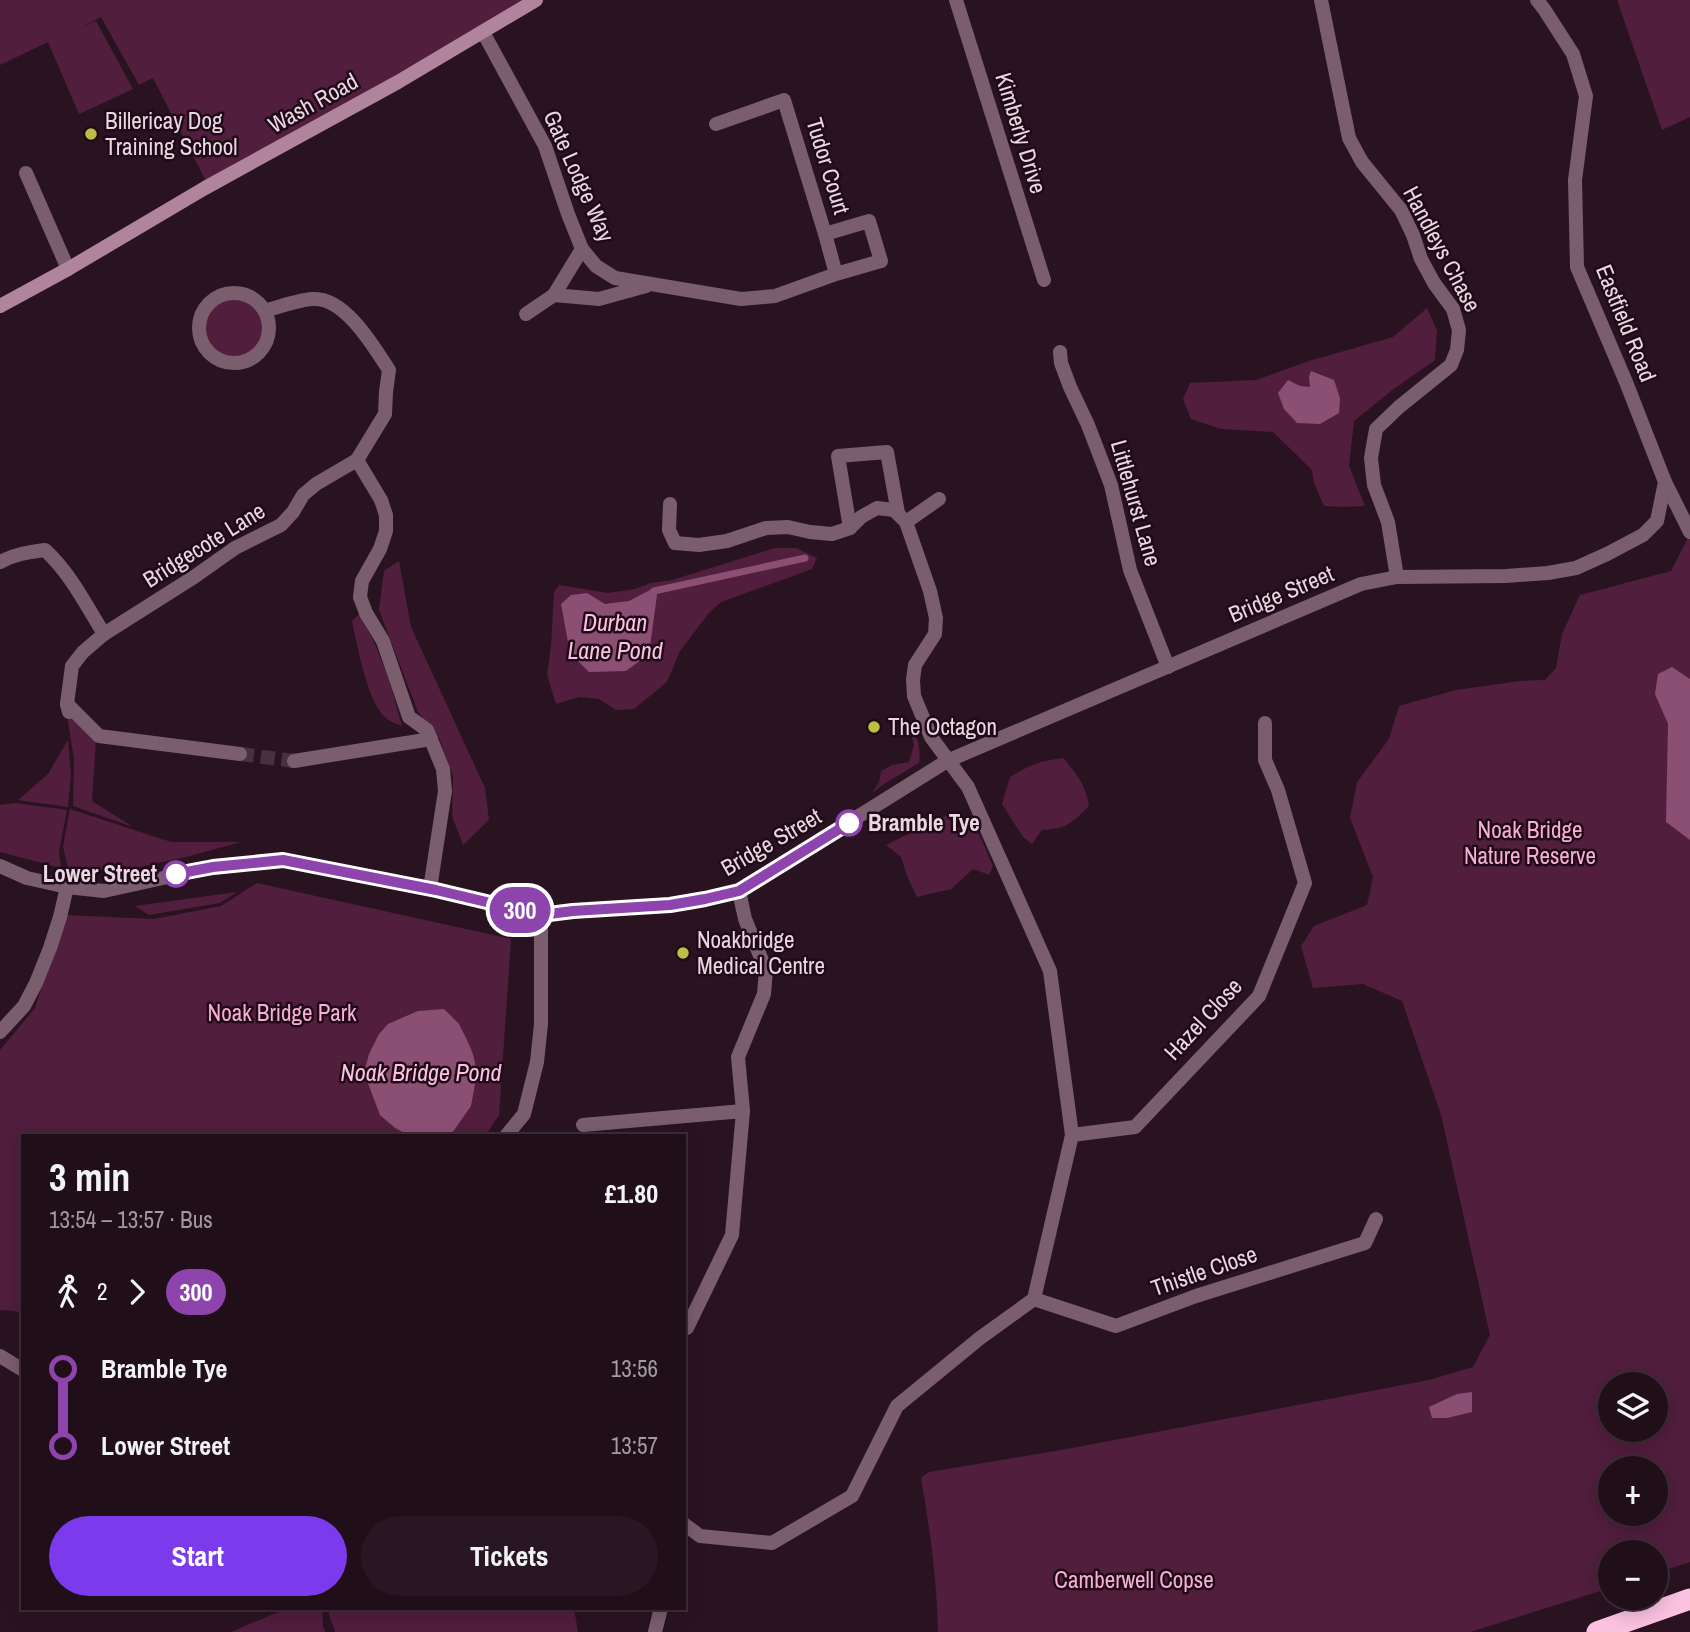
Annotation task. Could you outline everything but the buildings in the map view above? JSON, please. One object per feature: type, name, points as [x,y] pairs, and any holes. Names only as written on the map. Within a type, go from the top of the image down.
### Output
[{"type":"highway","points":[[1597,1632],[1690,1599]]},
{"type":"street","name":"Wash Road","points":[[0,306],[205,188],[398,82],[536,0]]},
{"type":"street","name":"Kimberly Drive","points":[[956,0],[1044,280]]},
{"type":"street","name":"Handleys Chase","points":[[1321,0],[1349,138],[1362,162],[1401,210],[1421,259],[1453,309],[1459,330],[1457,350],[1451,365],[1376,429],[1371,458],[1374,485],[1388,522],[1397,577]]},
{"type":"street","name":"Eastfield Road","points":[[1537,0],[1573,54],[1586,96],[1575,180],[1577,267],[1665,482]]},
{"type":"street","name":"Gate Lodge Way","points":[[483,32],[545,146],[582,249],[596,266],[615,278],[741,299],[775,296],[880,261],[869,221],[825,234]]},
{"type":"street","name":"Tudor Court","points":[[716,124],[784,100],[825,234]]},
{"type":"street","points":[[26,173],[68,269]]},
{"type":"street","points":[[825,234],[836,274]]},
{"type":"street","points":[[526,314],[554,295],[582,249]]},
{"type":"street","points":[[554,295],[599,299],[651,285]]},
{"type":"street","points":[[229,293],[243,293],[256,300],[265,311],[270,329],[267,342],[261,352],[252,359],[242,363],[230,363],[212,356],[200,339],[200,316],[207,305],[217,297],[229,293]]},
{"type":"street","points":[[265,311],[315,299],[335,305],[370,340],[389,370],[385,414],[357,460],[381,500],[386,515],[386,531],[380,549],[362,581],[360,597],[383,641],[410,717],[427,730],[443,769],[445,791],[430,889]]},
{"type":"street","name":"Littlehurst Lane","points":[[1060,352],[1065,375],[1111,485],[1130,570],[1168,667]]},
{"type":"street","points":[[686,1526],[700,1536],[772,1543],[852,1496],[897,1406],[980,1338],[1034,1299],[1072,1135],[1049,971],[968,787],[931,737],[914,696],[915,666],[934,634],[936,618],[930,591],[902,517],[887,452],[838,456],[850,528]]},
{"type":"street","name":"Bridgecote Lane","points":[[240,754],[99,736],[68,708],[72,666],[83,652],[104,634],[235,548],[281,525],[303,495],[316,484],[357,460]]},
{"type":"street","name":"Bridge Street","points":[[0,866],[27,878],[67,887],[104,891],[213,867],[283,860],[430,889],[541,915],[670,905],[705,899],[739,891],[947,761],[1361,584],[1397,577],[1506,576],[1576,568],[1643,535],[1657,521],[1665,482]]},
{"type":"street","points":[[1665,482],[1690,532]]},
{"type":"street","points":[[902,517],[939,499]]},
{"type":"street","points":[[670,504],[669,530],[675,543],[699,545],[727,541],[765,528],[788,527],[832,534],[850,528],[861,517],[877,509],[894,510],[902,517]]},
{"type":"street","points":[[0,562],[10,556],[45,550],[60,564],[77,588],[104,634]]},
{"type":"street","name":"Hazel Close","points":[[1072,1135],[1135,1127],[1259,996],[1305,884],[1278,790],[1265,760],[1265,723]]},
{"type":"street","points":[[293,761],[431,739]]},
{"type":"street","points":[[0,1032],[24,1006],[36,983],[53,938],[67,887]]},
{"type":"street","points":[[687,1328],[732,1235],[743,1111],[738,1057],[764,994],[766,970],[746,919],[739,891]]},
{"type":"street","points":[[508,1134],[524,1114],[537,1062],[541,1024],[541,915]]},
{"type":"street","points":[[583,1125],[743,1111]]},
{"type":"street","name":"Thistle Close","points":[[1034,1299],[1116,1326],[1196,1296],[1365,1243],[1376,1219]]},
{"type":"street","points":[[0,1356],[21,1369]]},
{"type":"street","points":[[655,1632],[660,1610]]},
{"type":"green space","points":[[0,0],[542,0],[207,183],[153,78],[139,85],[101,17],[82,27],[96,21],[133,89],[79,114],[48,42],[0,65]]},
{"type":"green space","points":[[1617,0],[1690,0],[1690,117],[1662,130]]},
{"type":"green space","points":[[241,293],[254,299],[263,308],[267,314],[267,342],[259,353],[248,361],[227,363],[209,353],[201,342],[199,321],[209,303],[220,295]]},
{"type":"green space","points":[[1427,308],[1437,331],[1435,360],[1354,421],[1349,466],[1365,506],[1324,506],[1314,483],[1312,470],[1273,432],[1221,429],[1191,419],[1183,399],[1190,383],[1256,380],[1309,361],[1393,337]]},
{"type":"green space","name":"Noak Bridge Nature Reserve","points":[[1690,534],[1690,1562],[1668,1569],[1668,1540],[1598,1540],[1598,1592],[1470,1632],[938,1632],[932,1555],[921,1478],[929,1472],[1067,1449],[1429,1380],[1473,1367],[1490,1335],[1441,1115],[1402,1001],[1363,984],[1313,988],[1301,946],[1314,926],[1367,905],[1373,877],[1350,818],[1357,782],[1389,739],[1399,706],[1456,690],[1545,680],[1556,668],[1562,634],[1580,595],[1671,571]]},
{"type":"green space","points":[[775,548],[796,548],[817,558],[812,569],[721,602],[708,614],[680,651],[667,682],[634,709],[616,710],[599,699],[579,697],[556,704],[547,675],[554,592],[559,585],[608,593],[635,589]]},
{"type":"green space","points":[[399,561],[411,627],[485,788],[489,820],[463,845],[452,816],[453,776],[439,738],[418,712],[379,610],[384,571]]},
{"type":"green space","points":[[359,614],[385,668],[402,726],[380,712],[369,688],[352,621]]},
{"type":"green space","points":[[66,709],[96,740],[92,801],[133,827],[73,806],[74,759]]},
{"type":"green space","points":[[913,727],[919,745],[919,763],[872,793],[879,782],[881,771],[892,765],[909,762],[914,745],[911,733]]},
{"type":"green space","points":[[68,740],[71,774],[68,807],[18,800],[48,774]]},
{"type":"green space","points":[[1063,758],[1080,780],[1089,806],[1068,824],[1042,830],[1032,844],[1023,837],[1002,804],[1010,777],[1035,764]]},
{"type":"green space","points":[[15,803],[67,810],[59,852],[61,868],[0,852],[0,805]]},
{"type":"green space","points":[[70,809],[171,842],[241,842],[122,871],[68,869],[63,846]]},
{"type":"green space","points":[[960,815],[972,824],[980,837],[993,866],[989,875],[973,869],[951,889],[917,897],[901,857],[886,845],[945,816]]},
{"type":"green space","name":"Noak Bridge Park","points":[[257,883],[511,939],[499,1115],[486,1134],[21,1134],[21,1314],[0,1310],[0,1050],[35,1008],[65,915],[154,919],[221,906]]},
{"type":"green space","points":[[237,892],[220,903],[149,915],[135,906]]},
{"type":"green space","points":[[322,1610],[325,1632],[231,1632],[278,1612]]},
{"type":"green space","points":[[329,1610],[574,1610],[578,1632],[335,1632]]},
{"type":"water","points":[[1311,371],[1334,380],[1340,398],[1339,413],[1320,424],[1297,423],[1284,409],[1278,393],[1288,380],[1310,387]]},
{"type":"water","name":"Durban Lane Pond","points":[[652,589],[657,595],[649,654],[626,671],[589,672],[570,653],[561,604],[571,595],[587,593],[605,604],[629,601]]},
{"type":"water","points":[[1672,667],[1690,679],[1690,840],[1666,822],[1668,724],[1655,694],[1658,674]]},
{"type":"water","name":"Noak Bridge Pond","points":[[444,1009],[459,1024],[473,1054],[477,1073],[471,1106],[451,1134],[406,1134],[395,1128],[380,1115],[364,1073],[369,1054],[379,1034],[388,1024],[418,1011]]},
{"type":"water","points":[[1472,1392],[1472,1412],[1447,1418],[1432,1418],[1429,1407],[1457,1394]]},
{"type":"waterway","points":[[654,591],[805,558]]},
{"type":"tunnel","points":[[240,754],[294,761]]},
{"type":"bus line","name":"300","points":[[176,874],[213,867],[283,860],[436,890],[541,915],[617,907],[670,905],[739,891],[849,823]]},
{"type":"place","name":"Billericay Dog Training School","points":[[91,134]]},
{"type":"place","name":"The Octagon","points":[[874,727]]},
{"type":"place","name":"Bramble Tye","points":[[849,823]]},
{"type":"place","name":"Lower Street","points":[[176,874]]},
{"type":"place","name":"Noakbridge Medical Centre","points":[[683,953]]},
{"type":"park label","name":"Camberwell Copse","points":[[1134,1580]]}]
